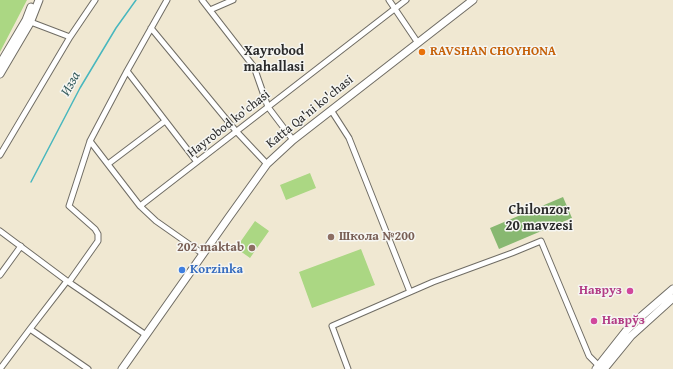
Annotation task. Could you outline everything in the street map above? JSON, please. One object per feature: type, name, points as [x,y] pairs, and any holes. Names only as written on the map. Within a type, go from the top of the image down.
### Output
[{"type":"main road","points":[[0,64],[28,22],[34,0]]},
{"type":"main road","points":[[0,74],[39,0]]},
{"type":"main road","name":"Katta Qa'ni ko'chasi","points":[[122,369],[267,164],[293,140],[473,0]]},
{"type":"main road","points":[[600,368],[618,342],[636,321],[673,289]]},
{"type":"main road","points":[[600,368],[631,336],[673,298]]},
{"type":"street","points":[[0,155],[70,37],[95,0]]},
{"type":"street","points":[[0,369],[98,241],[98,234],[95,229],[69,206],[90,141],[167,0]]},
{"type":"street","points":[[202,0],[254,67],[268,108],[293,140]]},
{"type":"street","points":[[210,10],[233,0]]},
{"type":"street","points":[[389,0],[396,8],[418,42]]},
{"type":"street","name":"Hayrobod ko'chasi","points":[[140,206],[406,0]]},
{"type":"street","points":[[28,22],[70,37]]},
{"type":"street","points":[[151,28],[236,132],[267,164]]},
{"type":"street","points":[[127,71],[197,162]]},
{"type":"street","points":[[331,110],[349,138],[410,292]]},
{"type":"street","points":[[108,164],[165,121]]},
{"type":"street","points":[[90,141],[140,206],[156,220],[202,254]]},
{"type":"street","points":[[0,231],[68,281],[146,335]]},
{"type":"street","points":[[348,369],[332,326],[434,282],[541,241],[589,356],[600,368]]},
{"type":"street","points":[[0,275],[21,246]]},
{"type":"street","points":[[30,329],[88,369]]},
{"type":"green space","points":[[0,0],[27,0],[0,52]]},
{"type":"green space","points":[[310,173],[316,188],[286,200],[280,185]]},
{"type":"green space","points":[[563,197],[572,218],[499,249],[490,228]]},
{"type":"green space","points":[[255,221],[269,231],[250,258],[236,248]]},
{"type":"green space","points":[[361,249],[375,285],[312,308],[299,272]]},
{"type":"waterway","name":"Изза","points":[[31,182],[80,88],[116,28],[136,0]]},
{"type":"place","name":"RAVSHAN CHOYHONA","points":[[422,52]]},
{"type":"place","name":"Школа №200","points":[[331,237]]},
{"type":"place","name":"202 maktab","points":[[252,248]]},
{"type":"place","name":"Korzinka","points":[[182,270]]},
{"type":"place","name":"Навруз","points":[[630,291]]},
{"type":"place","name":"Наврўз","points":[[594,321]]},
{"type":"district","name":"Xayrobod mahallasi","points":[[274,60]]},
{"type":"district","name":"Chilonzor 20 mavzesi","points":[[539,218]]}]
